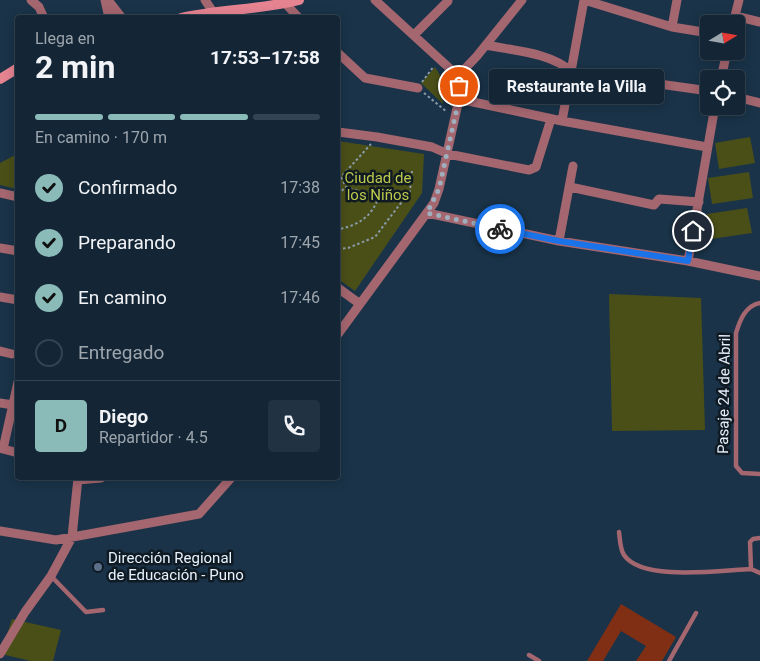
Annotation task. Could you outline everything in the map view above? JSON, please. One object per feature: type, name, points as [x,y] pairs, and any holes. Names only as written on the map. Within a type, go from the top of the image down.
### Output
[{"type":"street","points":[[31,0],[39,7],[43,15]]},
{"type":"street","points":[[106,0],[109,15]]},
{"type":"street","points":[[106,0],[119,15]]},
{"type":"street","points":[[205,0],[215,14],[299,0]]},
{"type":"street","points":[[340,331],[427,213],[439,189],[459,99],[458,76],[375,0]]},
{"type":"street","points":[[458,76],[522,0]]},
{"type":"street","points":[[562,121],[584,0],[672,26],[700,31]]},
{"type":"street","points":[[672,26],[677,0]]},
{"type":"street","points":[[735,15],[739,0]]},
{"type":"street","points":[[414,35],[448,1]]},
{"type":"street","points":[[283,2],[296,15]]},
{"type":"street","points":[[745,21],[760,22]]},
{"type":"street","points":[[486,45],[541,56],[565,66],[572,72],[636,87],[645,82],[700,90]]},
{"type":"street","points":[[340,55],[365,78],[418,88]]},
{"type":"street","points":[[0,79],[15,70]]},
{"type":"street","points":[[459,99],[551,119],[707,147]]},
{"type":"street","points":[[745,99],[760,103]]},
{"type":"street","points":[[688,261],[713,115]]},
{"type":"street","points":[[340,132],[432,147],[448,154],[532,170],[536,167],[551,119]]},
{"type":"street","points":[[559,241],[573,166]]},
{"type":"street","points":[[570,187],[654,205],[659,199],[699,202]]},
{"type":"street","points":[[0,193],[15,196]]},
{"type":"street","points":[[427,213],[559,241],[688,261],[760,276]]},
{"type":"street","points":[[0,248],[15,250]]},
{"type":"street","points":[[340,289],[360,304]]},
{"type":"street","points":[[0,297],[15,300]]},
{"type":"street","points":[[0,352],[12,354]]},
{"type":"street","points":[[15,396],[1,448],[15,452]]},
{"type":"street","points":[[0,403],[13,405]]},
{"type":"street","points":[[0,654],[25,612],[51,576],[72,538],[78,480]]},
{"type":"street","points":[[0,531],[56,540],[199,514],[229,480]]},
{"type":"lane","name":"Pasaje 24 de Abril","points":[[760,303],[747,310],[740,321],[736,333],[736,466],[742,472],[760,474]]},
{"type":"lane","points":[[619,532],[623,554],[631,563],[642,567],[670,572],[751,569],[760,573]]},
{"type":"lane","points":[[751,569],[750,542],[753,539],[760,538]]},
{"type":"lane","points":[[51,576],[86,612],[103,610]]},
{"type":"lane","points":[[669,661],[696,613]]},
{"type":"lane","points":[[529,655],[539,661]]},
{"type":"path","points":[[440,58],[418,88],[455,118]]},
{"type":"path","points":[[340,230],[356,225],[367,218],[379,198],[346,187],[341,177],[377,137]]},
{"type":"path","points":[[340,249],[375,237],[410,191],[412,171]]},
{"type":"path","points":[[340,192],[346,187]]},
{"type":"green space","points":[[435,67],[441,77],[443,104],[421,83]]},
{"type":"green space","points":[[750,137],[755,163],[719,169],[715,143]]},
{"type":"green space","name":"Ciudad de los Niños","points":[[340,141],[424,154],[422,193],[355,291],[340,280]]},
{"type":"green space","points":[[15,155],[15,189],[0,185],[0,163]]},
{"type":"green space","points":[[749,172],[753,198],[712,204],[708,178]]},
{"type":"green space","points":[[747,208],[752,233],[711,239],[707,214]]},
{"type":"green space","points":[[609,294],[701,298],[705,430],[612,431]]},
{"type":"green space","points":[[12,619],[61,630],[53,661],[31,661],[1,654]]},
{"type":"building","points":[[621,604],[676,637],[662,661],[636,661],[646,646],[621,631],[603,661],[587,661]]},
{"type":"way so far","points":[[459,86],[459,99],[448,154],[439,189],[434,203],[427,213],[500,229]]},
{"type":"place","name":"Restaurante la Villa","points":[[459,86]]},
{"type":"place","name":"Dirección Regional de Educación - Puno","points":[[98,567]]},
{"type":"route","points":[[500,229],[559,241],[688,261],[693,231]]}]
